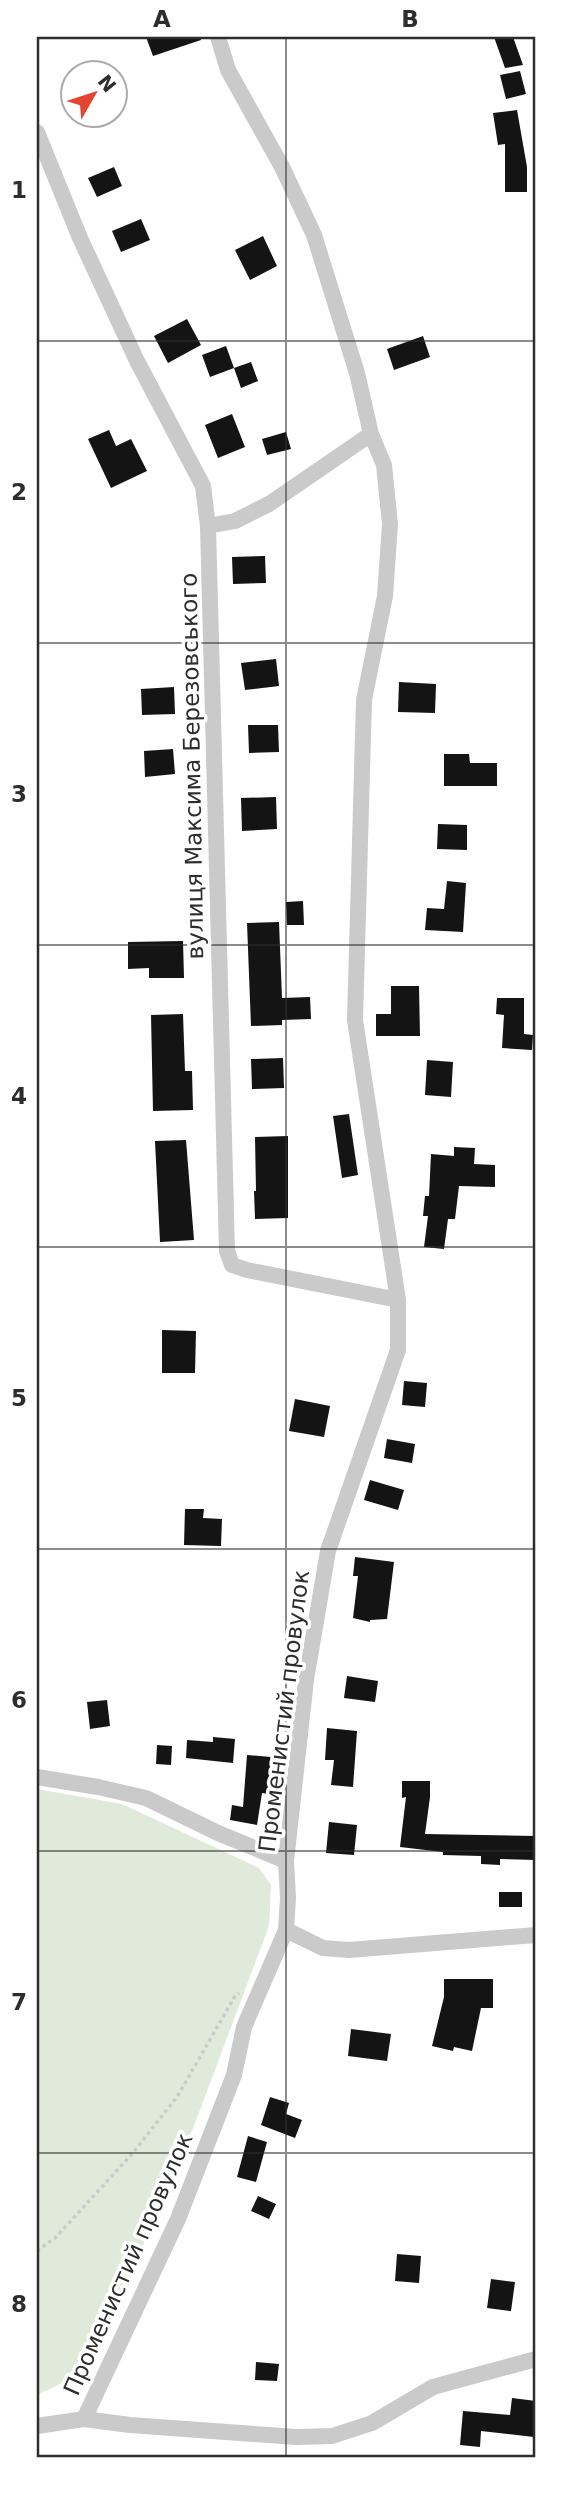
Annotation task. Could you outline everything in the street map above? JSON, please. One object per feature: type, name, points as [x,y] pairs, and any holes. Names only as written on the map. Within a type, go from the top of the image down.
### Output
[{"type":"street","name":"Променистий провулок","points":[[84,2419],[178,2218],[234,2075],[244,2027],[286,1930],[286,1861],[306,1679],[328,1551],[398,1350],[398,1300],[355,1020],[364,700],[385,596],[390,524],[384,465],[371,434],[357,373],[314,235],[282,167],[228,70],[218,37]]},
{"type":"street","name":"вулиця Максима Березовського","points":[[37,132],[80,238],[131,349],[203,486],[208,526],[227,1251],[232,1265],[247,1270],[398,1300]]},
{"type":"street","points":[[208,526],[235,520],[269,504],[371,434]]},
{"type":"street","points":[[37,1777],[146,1798],[218,1833],[286,1861]]},
{"type":"street","points":[[286,1930],[323,1948],[348,1950],[536,1934]]},
{"type":"street","points":[[37,2426],[84,2419],[282,2436],[332,2436],[372,2423],[433,2387],[536,2359]]},
{"type":"path","points":[[37,2251],[56,2236],[132,2154],[170,2106],[235,1996],[243,1990]]},
{"type":"green space","points":[[37,1789],[122,1804],[259,1868],[271,1885],[269,1926],[194,2126],[97,2353],[71,2379],[37,2395]]},
{"type":"building","points":[[146,37],[200,37],[201,40],[153,56]]},
{"type":"building","points":[[494,37],[513,37],[523,65],[505,68]]},
{"type":"building","points":[[520,71],[526,94],[506,99],[500,75]]},
{"type":"building","points":[[517,110],[527,167],[527,192],[505,192],[505,144],[498,145],[493,113]]},
{"type":"building","points":[[114,167],[122,186],[97,197],[88,178]]},
{"type":"building","points":[[141,219],[150,240],[121,252],[112,231]]},
{"type":"building","points":[[263,236],[277,266],[250,280],[235,250]]},
{"type":"building","points":[[187,319],[201,345],[168,363],[154,336]]},
{"type":"building","points":[[423,336],[430,357],[394,370],[387,349]]},
{"type":"building","points":[[226,346],[234,368],[210,377],[202,355]]},
{"type":"building","points":[[251,362],[258,381],[241,388],[234,368]]},
{"type":"building","points":[[232,414],[245,447],[218,458],[205,425]]},
{"type":"building","points":[[109,430],[116,446],[131,439],[147,471],[111,488],[88,439]]},
{"type":"building","points":[[286,432],[291,449],[267,455],[262,439]]},
{"type":"building","points":[[265,556],[266,583],[233,584],[232,557]]},
{"type":"building","points":[[276,659],[279,686],[245,690],[241,663]]},
{"type":"building","points":[[399,682],[436,684],[435,713],[398,712]]},
{"type":"building","points":[[174,687],[175,714],[142,715],[141,689]]},
{"type":"building","points":[[248,725],[278,725],[279,752],[249,753]]},
{"type":"building","points":[[173,749],[175,774],[145,777],[144,751]]},
{"type":"building","points":[[444,754],[469,754],[470,763],[497,763],[497,786],[444,786]]},
{"type":"building","points":[[276,797],[277,829],[242,831],[241,798]]},
{"type":"building","points":[[438,824],[467,825],[467,850],[437,849]]},
{"type":"building","points":[[447,881],[466,883],[463,932],[425,930],[427,908],[444,909]]},
{"type":"building","points":[[303,901],[304,925],[287,925],[286,902]]},
{"type":"building","points":[[279,922],[282,998],[310,997],[311,1019],[282,1020],[282,1025],[251,1026],[247,923]]},
{"type":"building","points":[[183,941],[184,978],[149,978],[149,968],[128,969],[128,942]]},
{"type":"building","points":[[391,986],[419,986],[420,1036],[376,1036],[376,1014],[391,1014]]},
{"type":"building","points":[[497,998],[524,998],[524,1034],[533,1035],[532,1050],[502,1048],[504,1015],[496,1014]]},
{"type":"building","points":[[183,1014],[185,1071],[192,1071],[193,1110],[153,1111],[151,1015]]},
{"type":"building","points":[[283,1058],[284,1088],[252,1089],[251,1059]]},
{"type":"building","points":[[427,1060],[453,1062],[451,1097],[425,1095]]},
{"type":"building","points":[[349,1114],[358,1175],[342,1178],[333,1116]]},
{"type":"building","points":[[288,1136],[288,1218],[255,1219],[255,1137]]},
{"type":"building","points":[[186,1140],[194,1240],[160,1242],[155,1141]]},
{"type":"building","points":[[454,1147],[475,1148],[474,1164],[495,1165],[495,1187],[459,1186],[455,1219],[448,1219],[444,1249],[424,1247],[428,1216],[423,1216],[425,1196],[429,1196],[431,1154],[454,1156]]},
{"type":"building","points":[[162,1330],[196,1331],[195,1373],[162,1373]]},
{"type":"building","points":[[404,1381],[427,1383],[425,1407],[402,1405]]},
{"type":"building","points":[[295,1399],[330,1406],[324,1437],[289,1431]]},
{"type":"building","points":[[387,1439],[415,1444],[412,1463],[384,1458]]},
{"type":"building","points":[[370,1480],[404,1490],[398,1510],[364,1500]]},
{"type":"building","points":[[185,1509],[204,1509],[203,1518],[222,1519],[221,1546],[184,1545]]},
{"type":"building","points":[[355,1557],[394,1562],[387,1619],[370,1622],[353,1618],[358,1576],[353,1576]]},
{"type":"building","points":[[347,1676],[378,1681],[375,1702],[344,1698]]},
{"type":"building","points":[[107,1700],[110,1726],[90,1729],[87,1702]]},
{"type":"building","points":[[327,1728],[357,1731],[353,1787],[331,1785],[334,1760],[325,1760]]},
{"type":"building","points":[[213,1737],[235,1739],[233,1763],[186,1758],[187,1740],[213,1742]]},
{"type":"building","points":[[157,1745],[172,1746],[171,1765],[156,1764]]},
{"type":"building","points":[[247,1755],[271,1757],[268,1794],[262,1793],[257,1825],[230,1820],[232,1805],[243,1807]]},
{"type":"building","points":[[402,1781],[430,1781],[425,1834],[536,1836],[536,1860],[500,1859],[500,1865],[481,1864],[481,1856],[443,1855],[443,1852],[400,1847],[406,1797],[402,1798]]},
{"type":"building","points":[[329,1822],[357,1825],[354,1855],[326,1853]]},
{"type":"building","points":[[499,1892],[522,1892],[522,1907],[499,1907]]},
{"type":"building","points":[[444,1979],[493,1979],[493,2008],[481,2008],[472,2051],[454,2047],[453,2051],[432,2046],[444,1997]]},
{"type":"building","points":[[351,2029],[391,2034],[387,2061],[348,2056]]},
{"type":"building","points":[[270,2097],[289,2103],[286,2114],[302,2120],[295,2138],[261,2125]]},
{"type":"building","points":[[248,2136],[267,2142],[256,2182],[237,2177]]},
{"type":"building","points":[[258,2196],[276,2204],[269,2219],[251,2211]]},
{"type":"building","points":[[397,2254],[421,2256],[419,2283],[395,2281]]},
{"type":"building","points":[[491,2279],[515,2282],[511,2311],[487,2308]]},
{"type":"building","points":[[256,2362],[279,2364],[277,2381],[255,2380]]},
{"type":"building","points":[[512,2398],[536,2401],[534,2437],[481,2431],[480,2447],[460,2445],[463,2411],[510,2415]]}]
